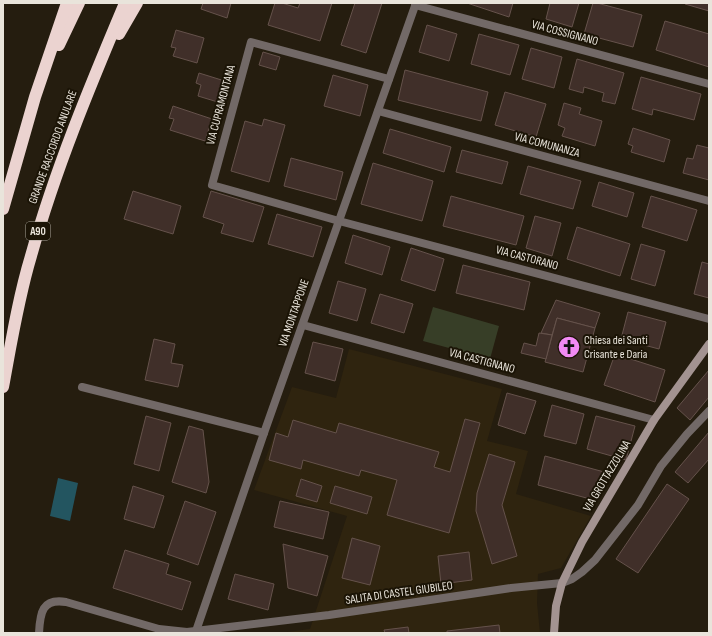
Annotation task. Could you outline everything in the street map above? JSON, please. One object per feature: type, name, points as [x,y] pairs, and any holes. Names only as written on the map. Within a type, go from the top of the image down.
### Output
[{"type":"highway","points":[[3,209],[34,97],[67,3]]},
{"type":"highway","points":[[34,97],[79,3]]},
{"type":"highway","name":"GRANDE RACCORDO ANULARE","points":[[3,387],[19,305],[36,237],[70,138],[125,3]]},
{"type":"highway","name":"GRANDE RACCORDO ANULARE","points":[[93,80],[137,3]]},
{"type":"street","name":"VIA MONTAPPONE","points":[[196,631],[264,433],[416,4]]},
{"type":"street","name":"VIA COSSIGNANO","points":[[416,4],[709,84]]},
{"type":"street","name":"VIA CUPRAMONTANA","points":[[339,221],[212,185],[251,42],[389,79]]},
{"type":"street","name":"VIA COMUNANZA","points":[[378,111],[709,201]]},
{"type":"street","name":"VIA CASTORANO","points":[[339,221],[709,319]]},
{"type":"street","name":"VIA CASTIGNANO","points":[[302,325],[654,420]]},
{"type":"street","name":"VIA GROTTAZZOLINA","points":[[554,633],[556,606],[562,583],[582,542],[654,420],[709,344]]},
{"type":"street","points":[[82,387],[264,433]]},
{"type":"street","name":"SALITA DI CASTEL GIUBILEO","points":[[39,633],[40,618],[45,607],[51,602],[66,602],[159,630],[178,632],[329,615],[511,588],[562,583],[582,572],[595,560],[638,505],[661,466],[687,434],[709,411]]},
{"type":"shaded area","points":[[349,349],[502,389],[487,441],[528,451],[516,494],[591,516],[561,568],[538,574],[537,603],[540,633],[280,633],[310,629],[347,516],[254,490],[292,387],[336,398]]},
{"type":"green space","points":[[433,307],[499,326],[490,359],[423,341]]},
{"type":"water","points":[[58,478],[78,483],[70,521],[50,516]]},
{"type":"building","points":[[203,3],[231,3],[227,18],[201,9]]},
{"type":"building","points":[[275,3],[282,3],[298,8],[300,3],[332,3],[320,41],[268,25]]},
{"type":"building","points":[[355,3],[382,3],[366,53],[341,45]]},
{"type":"building","points":[[467,3],[513,3],[509,17]]},
{"type":"building","points":[[550,3],[579,3],[572,27],[546,19]]},
{"type":"building","points":[[593,3],[642,15],[633,47],[584,34]]},
{"type":"building","points":[[709,3],[709,11],[685,4]]},
{"type":"building","points":[[665,21],[709,34],[709,67],[656,50]]},
{"type":"building","points":[[427,25],[457,34],[449,61],[419,52]]},
{"type":"building","points":[[176,30],[204,38],[197,63],[173,56],[176,48],[171,47]]},
{"type":"building","points":[[479,34],[519,45],[510,75],[471,64]]},
{"type":"building","points":[[531,48],[562,57],[554,88],[522,79]]},
{"type":"building","points":[[263,52],[280,57],[276,70],[259,65]]},
{"type":"building","points":[[577,59],[624,73],[615,104],[602,101],[604,93],[584,87],[583,93],[569,89]]},
{"type":"building","points":[[405,70],[488,92],[481,121],[398,100]]},
{"type":"building","points":[[199,73],[228,82],[221,103],[198,96],[201,85],[196,83]]},
{"type":"building","points":[[333,75],[368,85],[360,116],[324,106]]},
{"type":"building","points":[[641,77],[701,94],[694,120],[653,109],[652,115],[632,109]]},
{"type":"building","points":[[505,92],[546,104],[536,137],[495,125]]},
{"type":"building","points":[[564,103],[581,108],[579,114],[602,121],[595,146],[562,136],[565,128],[558,125]]},
{"type":"building","points":[[173,106],[212,119],[205,141],[170,130],[174,119],[169,118]]},
{"type":"building","points":[[264,119],[285,125],[269,182],[231,171],[245,121],[262,126]]},
{"type":"building","points":[[633,128],[670,140],[664,162],[631,152],[633,146],[628,144]]},
{"type":"building","points":[[390,129],[451,147],[444,172],[383,153]]},
{"type":"building","points":[[697,145],[709,148],[709,180],[683,173],[687,158],[693,159]]},
{"type":"building","points":[[462,150],[508,162],[502,184],[456,172]]},
{"type":"building","points":[[291,158],[343,172],[336,200],[284,186]]},
{"type":"building","points":[[373,163],[433,181],[422,221],[361,204]]},
{"type":"building","points":[[528,166],[581,181],[573,209],[520,194]]},
{"type":"building","points":[[599,182],[634,193],[627,217],[592,206]]},
{"type":"building","points":[[133,191],[181,206],[173,234],[124,219]]},
{"type":"building","points":[[211,191],[264,207],[253,242],[221,233],[224,224],[203,217]]},
{"type":"building","points":[[451,196],[524,216],[516,245],[443,226]]},
{"type":"building","points":[[651,196],[697,210],[687,241],[642,227]]},
{"type":"building","points":[[277,214],[322,227],[313,257],[268,244]]},
{"type":"building","points":[[535,216],[561,223],[552,256],[526,248]]},
{"type":"building","points":[[577,227],[630,244],[620,276],[567,259]]},
{"type":"building","points":[[353,235],[390,247],[382,275],[345,263]]},
{"type":"building","points":[[641,244],[665,251],[655,286],[631,279]]},
{"type":"building","points":[[411,248],[444,259],[435,291],[401,280]]},
{"type":"building","points":[[702,262],[709,264],[709,298],[694,294]]},
{"type":"building","points":[[463,265],[530,282],[524,310],[456,293]]},
{"type":"building","points":[[338,281],[366,289],[357,321],[329,313]]},
{"type":"building","points":[[380,294],[413,304],[404,333],[371,323]]},
{"type":"building","points":[[556,300],[600,313],[595,328],[557,318],[552,335],[541,333]]},
{"type":"building","points":[[628,312],[666,322],[659,349],[621,339]]},
{"type":"building","name":"Chiesa dei Santi Crisante e Daria","points":[[557,318],[595,328],[583,372],[545,362]]},
{"type":"building","points":[[539,333],[552,335],[546,359],[521,353],[524,343],[536,346]]},
{"type":"building","points":[[154,339],[175,344],[171,363],[183,365],[178,387],[145,380]]},
{"type":"building","points":[[313,342],[343,349],[335,381],[305,373]]},
{"type":"building","points":[[615,354],[665,370],[655,402],[604,385]]},
{"type":"building","points":[[709,370],[709,397],[690,420],[677,408]]},
{"type":"building","points":[[507,393],[536,401],[525,434],[498,425]]},
{"type":"building","points":[[552,405],[584,414],[576,444],[544,436]]},
{"type":"building","points":[[146,416],[171,423],[159,471],[134,464]]},
{"type":"building","points":[[596,416],[635,426],[626,460],[587,449]]},
{"type":"building","points":[[465,419],[480,423],[449,533],[387,515],[397,480],[361,470],[359,476],[303,460],[301,469],[269,460],[276,433],[288,437],[293,420],[336,433],[339,423],[439,452],[434,467],[450,472]]},
{"type":"building","points":[[189,426],[203,430],[209,482],[206,493],[172,482]]},
{"type":"building","points":[[709,432],[709,459],[688,483],[675,472]]},
{"type":"building","points":[[489,454],[515,462],[502,505],[517,556],[492,564],[476,511],[477,493]]},
{"type":"building","points":[[545,456],[608,473],[603,491],[597,489],[594,500],[538,485]]},
{"type":"building","points":[[301,479],[322,486],[317,502],[296,496]]},
{"type":"building","points":[[667,484],[689,499],[638,573],[616,559]]},
{"type":"building","points":[[133,486],[164,496],[154,528],[124,519]]},
{"type":"building","points":[[335,486],[372,497],[367,514],[330,503]]},
{"type":"building","points":[[185,501],[216,512],[198,565],[167,554]]},
{"type":"building","points":[[280,501],[329,512],[323,539],[274,527]]},
{"type":"building","points":[[352,538],[380,546],[370,585],[342,578]]},
{"type":"building","points":[[283,544],[328,556],[317,596],[288,588]]},
{"type":"building","points":[[125,550],[169,564],[166,574],[191,582],[182,610],[113,588]]},
{"type":"building","points":[[469,552],[472,580],[441,584],[438,556]]},
{"type":"building","points":[[235,574],[274,584],[268,610],[228,599]]},
{"type":"building","points":[[499,625],[500,633],[447,633],[447,631]]},
{"type":"building","points":[[408,627],[409,633],[385,633],[384,630]]},
{"type":"place","name":"Chiesa dei Santi Crisante e Daria","points":[[569,347]]}]
